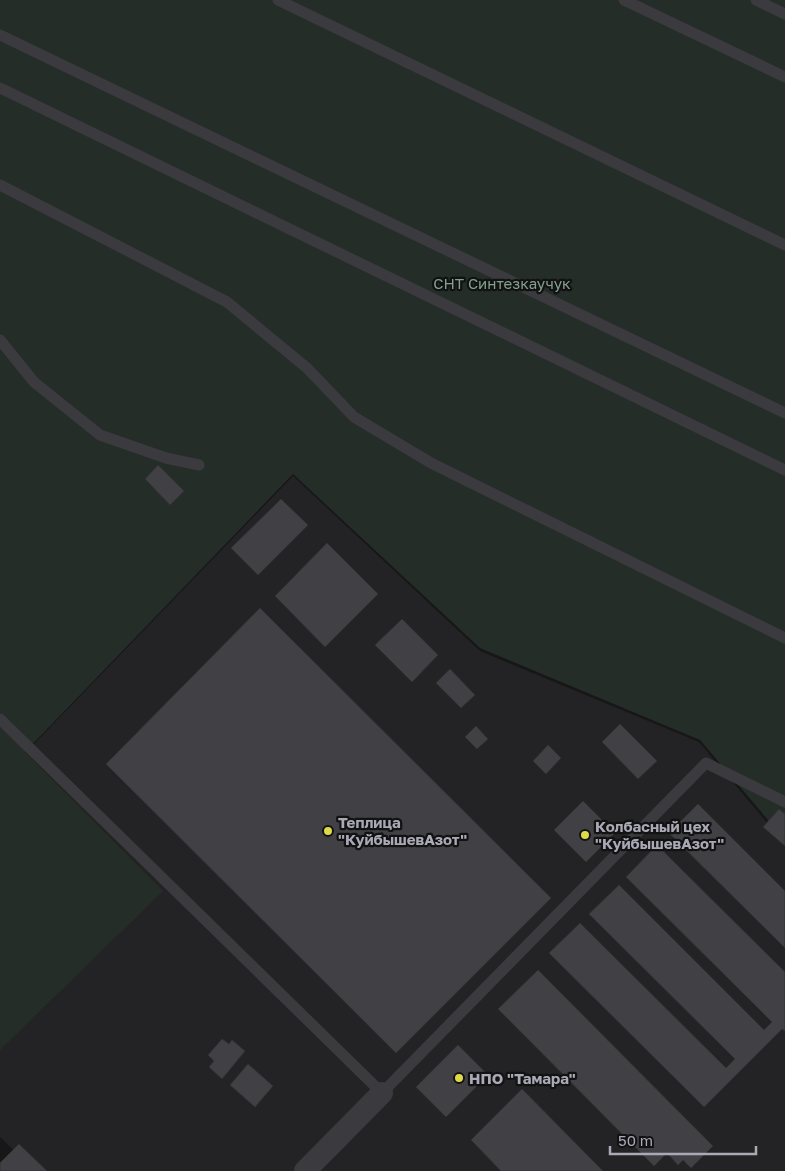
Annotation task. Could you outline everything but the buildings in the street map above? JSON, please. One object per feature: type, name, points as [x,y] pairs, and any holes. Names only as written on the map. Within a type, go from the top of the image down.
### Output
[{"type":"street","points":[[306,1171],[382,1093]]},
{"type":"lane","points":[[278,0],[785,245]]},
{"type":"lane","points":[[624,0],[785,77]]},
{"type":"lane","points":[[756,0],[785,14]]},
{"type":"lane","points":[[0,34],[785,413]]},
{"type":"lane","points":[[0,88],[785,470]]},
{"type":"lane","points":[[0,185],[227,302],[307,368],[354,417],[430,462],[785,638]]},
{"type":"lane","points":[[0,340],[34,382],[100,435],[166,458],[200,465]]},
{"type":"lane","points":[[0,719],[382,1093],[706,763],[785,802]]},
{"type":"shaded area","points":[[293,476],[480,651],[699,742],[785,844],[785,1171],[35,1171],[0,1137],[0,779]]},
{"type":"green space","name":"СНТ Синтезкаучук","points":[[0,0],[785,0],[785,840],[700,740],[480,648],[293,474],[25,752],[163,891],[0,1050]]},
{"type":"place","name":"Теплица \"КуйбышевАзот\"","points":[[328,831]]},
{"type":"place","name":"Колбасный цех \"КуйбышевАзот\"","points":[[585,835]]},
{"type":"place","name":"НПО \"Тамара\"","points":[[459,1078]]}]
